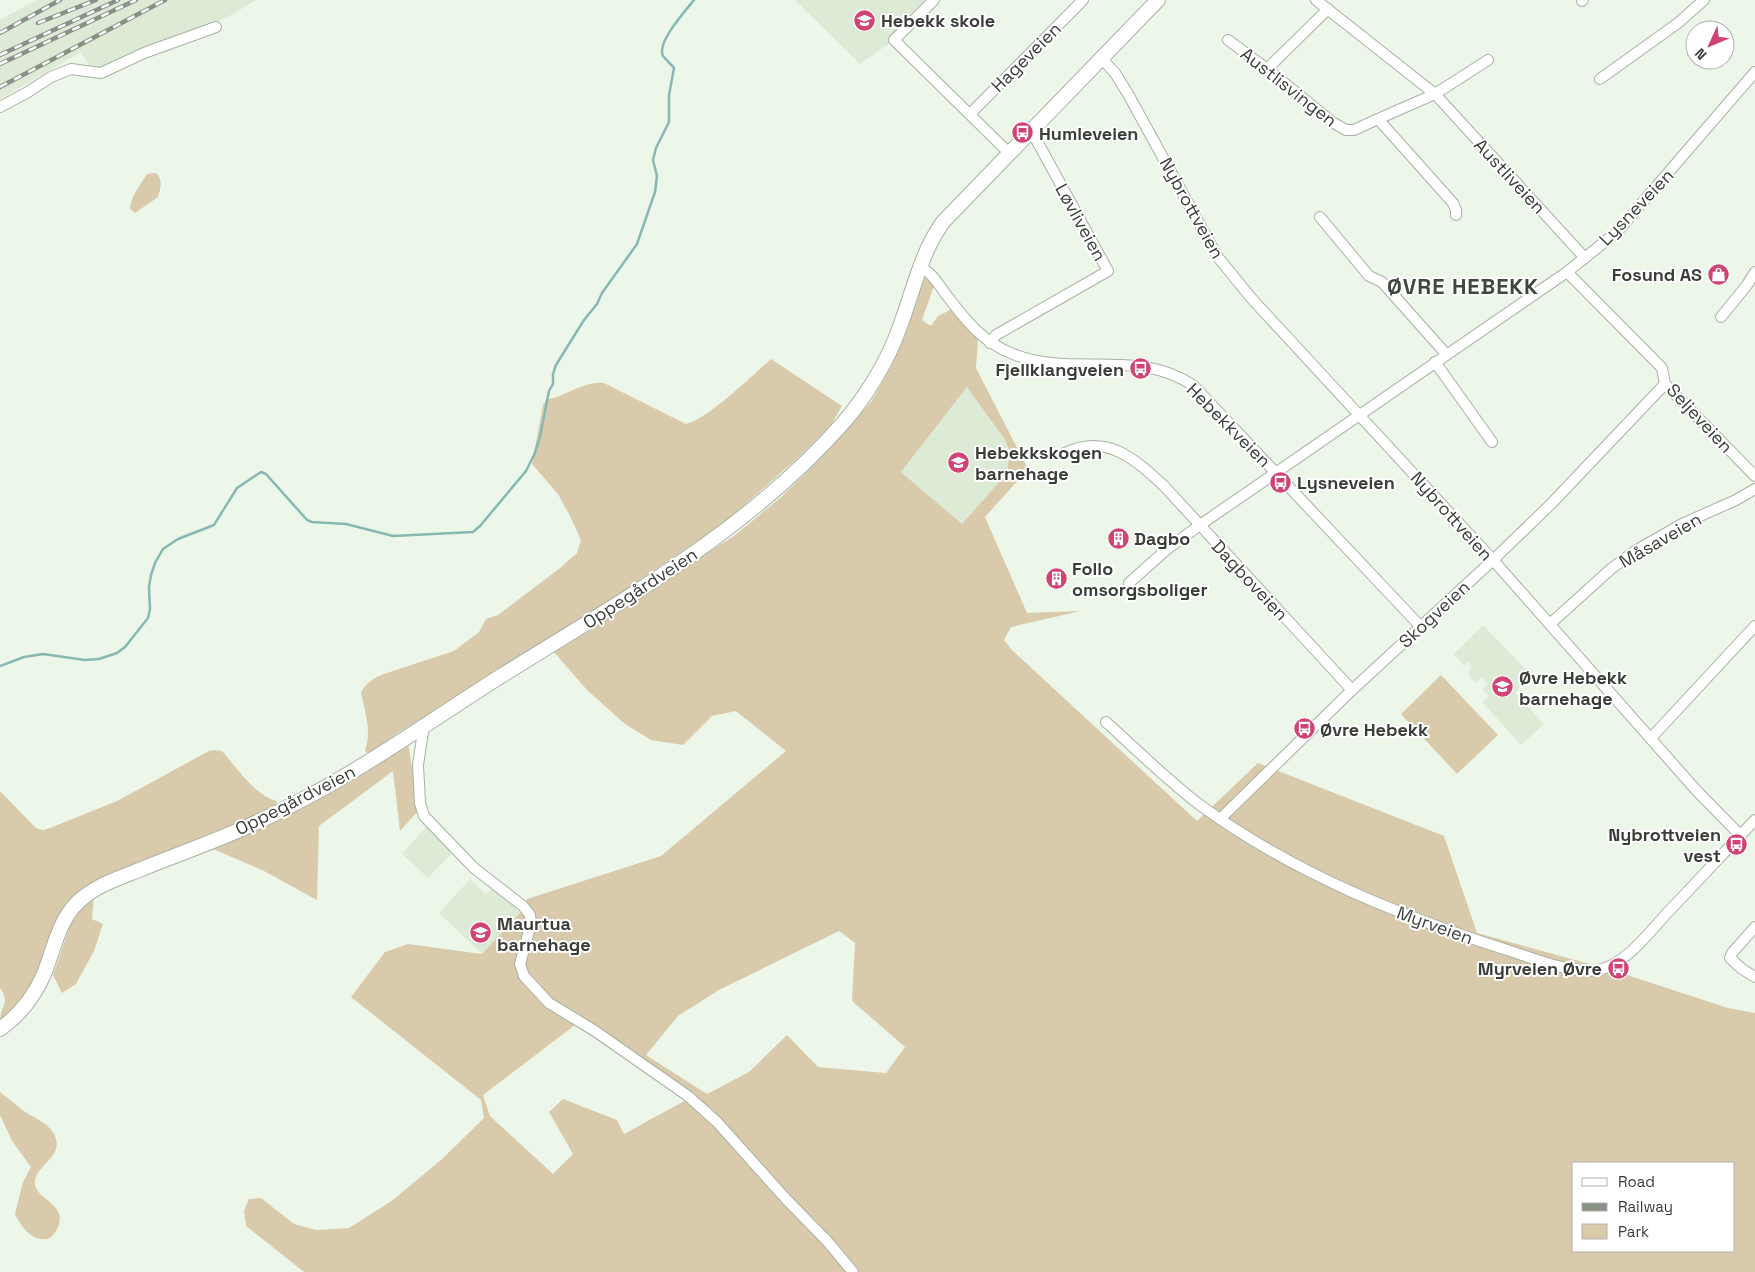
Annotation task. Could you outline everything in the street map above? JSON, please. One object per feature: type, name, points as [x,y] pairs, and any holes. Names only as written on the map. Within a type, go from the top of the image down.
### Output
[{"type":"main road","name":"Oppegårdveien","points":[[0,1029],[15,1017],[31,998],[45,971],[65,916],[87,894],[109,882],[246,828],[322,790],[628,597],[741,520],[807,461],[853,411],[882,366],[898,333],[929,244],[943,222],[1158,0]]},
{"type":"street","points":[[934,0],[894,40],[1009,153]]},
{"type":"street","name":"Hageveien","points":[[970,114],[1082,0]]},
{"type":"street","name":"Austliveien","points":[[1316,0],[1434,94],[1584,258]]},
{"type":"street","points":[[1600,79],[1678,23],[1704,0]]},
{"type":"street","points":[[1267,69],[1328,9]]},
{"type":"street","points":[[0,107],[51,77],[71,69],[101,73],[144,53],[216,27]]},
{"type":"street","name":"Austlisvingen","points":[[1228,40],[1332,122],[1346,130],[1354,130],[1434,94]]},
{"type":"street","name":"Nybrottveien","points":[[1102,58],[1115,73],[1128,94],[1217,256],[1252,299],[1493,560],[1696,790],[1740,835]]},
{"type":"street","points":[[1434,94],[1488,60]]},
{"type":"street","name":"Lysneveien","points":[[1129,583],[1166,550],[1200,525],[1567,272],[1617,232],[1755,72]]},
{"type":"street","points":[[1378,119],[1453,203],[1456,215]]},
{"type":"street","name":"Løvliveien","points":[[990,343],[996,335],[1108,271],[1030,132]]},
{"type":"street","points":[[1320,218],[1370,276],[1382,282],[1446,354]]},
{"type":"street","name":"Hebekkveien","points":[[920,267],[931,275],[974,330],[990,343],[1013,355],[1035,361],[1062,364],[1145,366],[1159,368],[1178,376],[1200,392],[1420,627]]},
{"type":"street","name":"Seljeveien","points":[[1567,272],[1662,368],[1665,384],[1755,476]]},
{"type":"street","points":[[1721,318],[1755,272]]},
{"type":"street","points":[[1435,362],[1492,442]]},
{"type":"street","name":"Skogveien","points":[[1220,818],[1352,690],[1551,504],[1665,384]]},
{"type":"street","name":"Dagboveien","points":[[1065,453],[1090,445],[1104,447],[1124,453],[1140,465],[1164,486],[1352,690]]},
{"type":"street","name":"Måsaveien","points":[[1550,624],[1612,568],[1635,551],[1682,524],[1736,500],[1755,489]]},
{"type":"street","points":[[1651,738],[1755,626]]},
{"type":"street","name":"Myrveien","points":[[1106,722],[1186,794],[1253,840],[1307,871],[1382,906],[1498,947],[1550,963],[1586,971],[1605,968],[1625,956],[1755,820]]},
{"type":"street","points":[[424,725],[418,765],[420,803],[424,816],[474,868],[523,906],[530,915],[531,924],[520,964],[524,976],[549,1003],[646,1065],[688,1096],[717,1122],[786,1199],[827,1241],[853,1272]]},
{"type":"street","points":[[1755,927],[1732,953],[1730,958],[1755,977]]},
{"type":"shaded area","points":[[36,0],[256,0],[226,18],[131,52],[98,70],[90,67],[81,52],[0,99],[0,20]]},
{"type":"shaded area","name":"Hebekk skole","points":[[795,0],[934,0],[894,40],[860,64]]},
{"type":"shaded area","name":"Hebekkskogen barnehage","points":[[967,387],[1005,440],[1010,452],[1007,473],[962,524],[901,472]]},
{"type":"shaded area","name":"Øvre Hebekk barnehage","points":[[1483,625],[1532,676],[1515,693],[1544,724],[1521,745],[1482,702],[1488,696],[1482,689],[1488,684],[1482,677],[1475,682],[1470,677],[1469,671],[1472,666],[1468,662],[1464,666],[1454,654]]},
{"type":"shaded area","points":[[427,826],[454,851],[428,878],[402,854]]},
{"type":"shaded area","name":"Maurtua barnehage","points":[[470,879],[486,894],[493,887],[520,913],[482,954],[439,913]]},
{"type":"green space","points":[[155,173],[160,180],[158,197],[135,213],[130,209],[134,195],[147,174]]},
{"type":"green space","points":[[924,276],[934,286],[922,320],[931,326],[938,316],[952,309],[978,339],[976,368],[1028,469],[985,517],[1027,613],[1081,611],[1011,627],[1004,640],[1012,650],[1197,821],[1258,763],[1444,836],[1477,933],[1612,970],[1728,1008],[1755,1013],[1755,1272],[304,1272],[246,1226],[244,1211],[249,1199],[261,1198],[294,1224],[316,1230],[349,1228],[393,1200],[442,1159],[484,1118],[481,1100],[351,997],[385,952],[408,944],[482,954],[520,913],[527,899],[661,856],[786,751],[736,711],[712,716],[683,745],[651,740],[625,724],[587,690],[553,651],[734,536],[780,498],[812,467],[871,402],[890,369],[906,333]],"holes":[[[967,387],[1005,440],[1010,452],[1007,473],[962,524],[901,472]],[[839,931],[855,943],[852,1001],[905,1047],[886,1073],[818,1067],[787,1035],[749,1072],[707,1094],[646,1055],[678,1016],[719,990]],[[575,1025],[686,1100],[624,1134],[617,1120],[563,1099],[549,1112],[573,1154],[553,1174],[490,1116],[483,1095]]]},
{"type":"green space","points":[[771,359],[842,406],[831,425],[801,455],[723,524],[600,607],[395,735],[370,754],[367,753],[365,750],[368,729],[361,693],[367,684],[381,675],[454,651],[479,632],[486,619],[498,615],[577,553],[581,540],[570,516],[558,494],[532,464],[543,405],[546,400],[582,386],[604,383],[686,424],[718,406]]},
{"type":"green space","points":[[1441,675],[1498,735],[1457,774],[1401,714]]},
{"type":"green space","points":[[408,743],[419,810],[400,831],[393,771],[319,826],[317,900],[264,871],[211,848]]},
{"type":"green space","points":[[209,751],[222,751],[254,787],[269,798],[277,801],[276,804],[265,810],[265,816],[95,884],[19,1006],[0,1021],[5,998],[0,988],[0,791],[36,828],[43,830],[117,801]]},
{"type":"green space","points":[[94,895],[92,919],[103,924],[94,951],[76,984],[62,993],[53,975],[72,920],[82,906]]},
{"type":"green space","points":[[0,1092],[47,1126],[54,1134],[57,1142],[54,1154],[37,1174],[35,1180],[39,1193],[57,1209],[60,1216],[59,1224],[52,1237],[41,1239],[33,1236],[22,1226],[15,1214],[23,1182],[31,1167],[12,1141],[0,1115]]},
{"type":"waterway","points":[[0,666],[24,657],[43,654],[85,660],[99,659],[117,653],[125,647],[148,618],[151,575],[163,549],[178,539],[214,525],[237,488],[261,472],[266,474],[307,520],[312,522],[346,524],[393,536],[473,532],[480,526],[526,471],[540,437],[556,365],[584,320],[597,304],[602,293],[637,244],[655,192],[657,176],[653,160],[656,148],[669,122],[669,95],[674,68],[663,56],[662,50],[673,27],[694,0]]},
{"type":"railway","points":[[0,33],[60,0]]},
{"type":"railway","points":[[38,23],[96,0]]},
{"type":"railway","points":[[0,55],[118,0]]},
{"type":"railway","points":[[0,64],[136,0]]},
{"type":"railway","points":[[0,87],[165,0]]},
{"type":"place","name":"Hebekk skole","points":[[865,20]]},
{"type":"place","name":"Humleveien","points":[[1023,133]]},
{"type":"place","name":"Fosund AS","points":[[1718,274]]},
{"type":"place","name":"Fjellklangveien","points":[[1140,369]]},
{"type":"place","name":"Hebekkskogen barnehage","points":[[959,462]]},
{"type":"place","name":"Lysneveien","points":[[1281,482]]},
{"type":"place","name":"Dagbo","points":[[1118,538]]},
{"type":"place","name":"Follo omsorgsboliger","points":[[1056,578]]},
{"type":"place","name":"Øvre Hebekk barnehage","points":[[1503,687]]},
{"type":"place","name":"Øvre Hebekk","points":[[1304,729]]},
{"type":"place","name":"Nybrottveien vest","points":[[1737,844]]},
{"type":"place","name":"Maurtua barnehage","points":[[481,933]]},
{"type":"place","name":"Myrveien Øvre","points":[[1618,968]]},
{"type":"district","name":"ØVRE HEBEKK","points":[[1463,286]]}]
